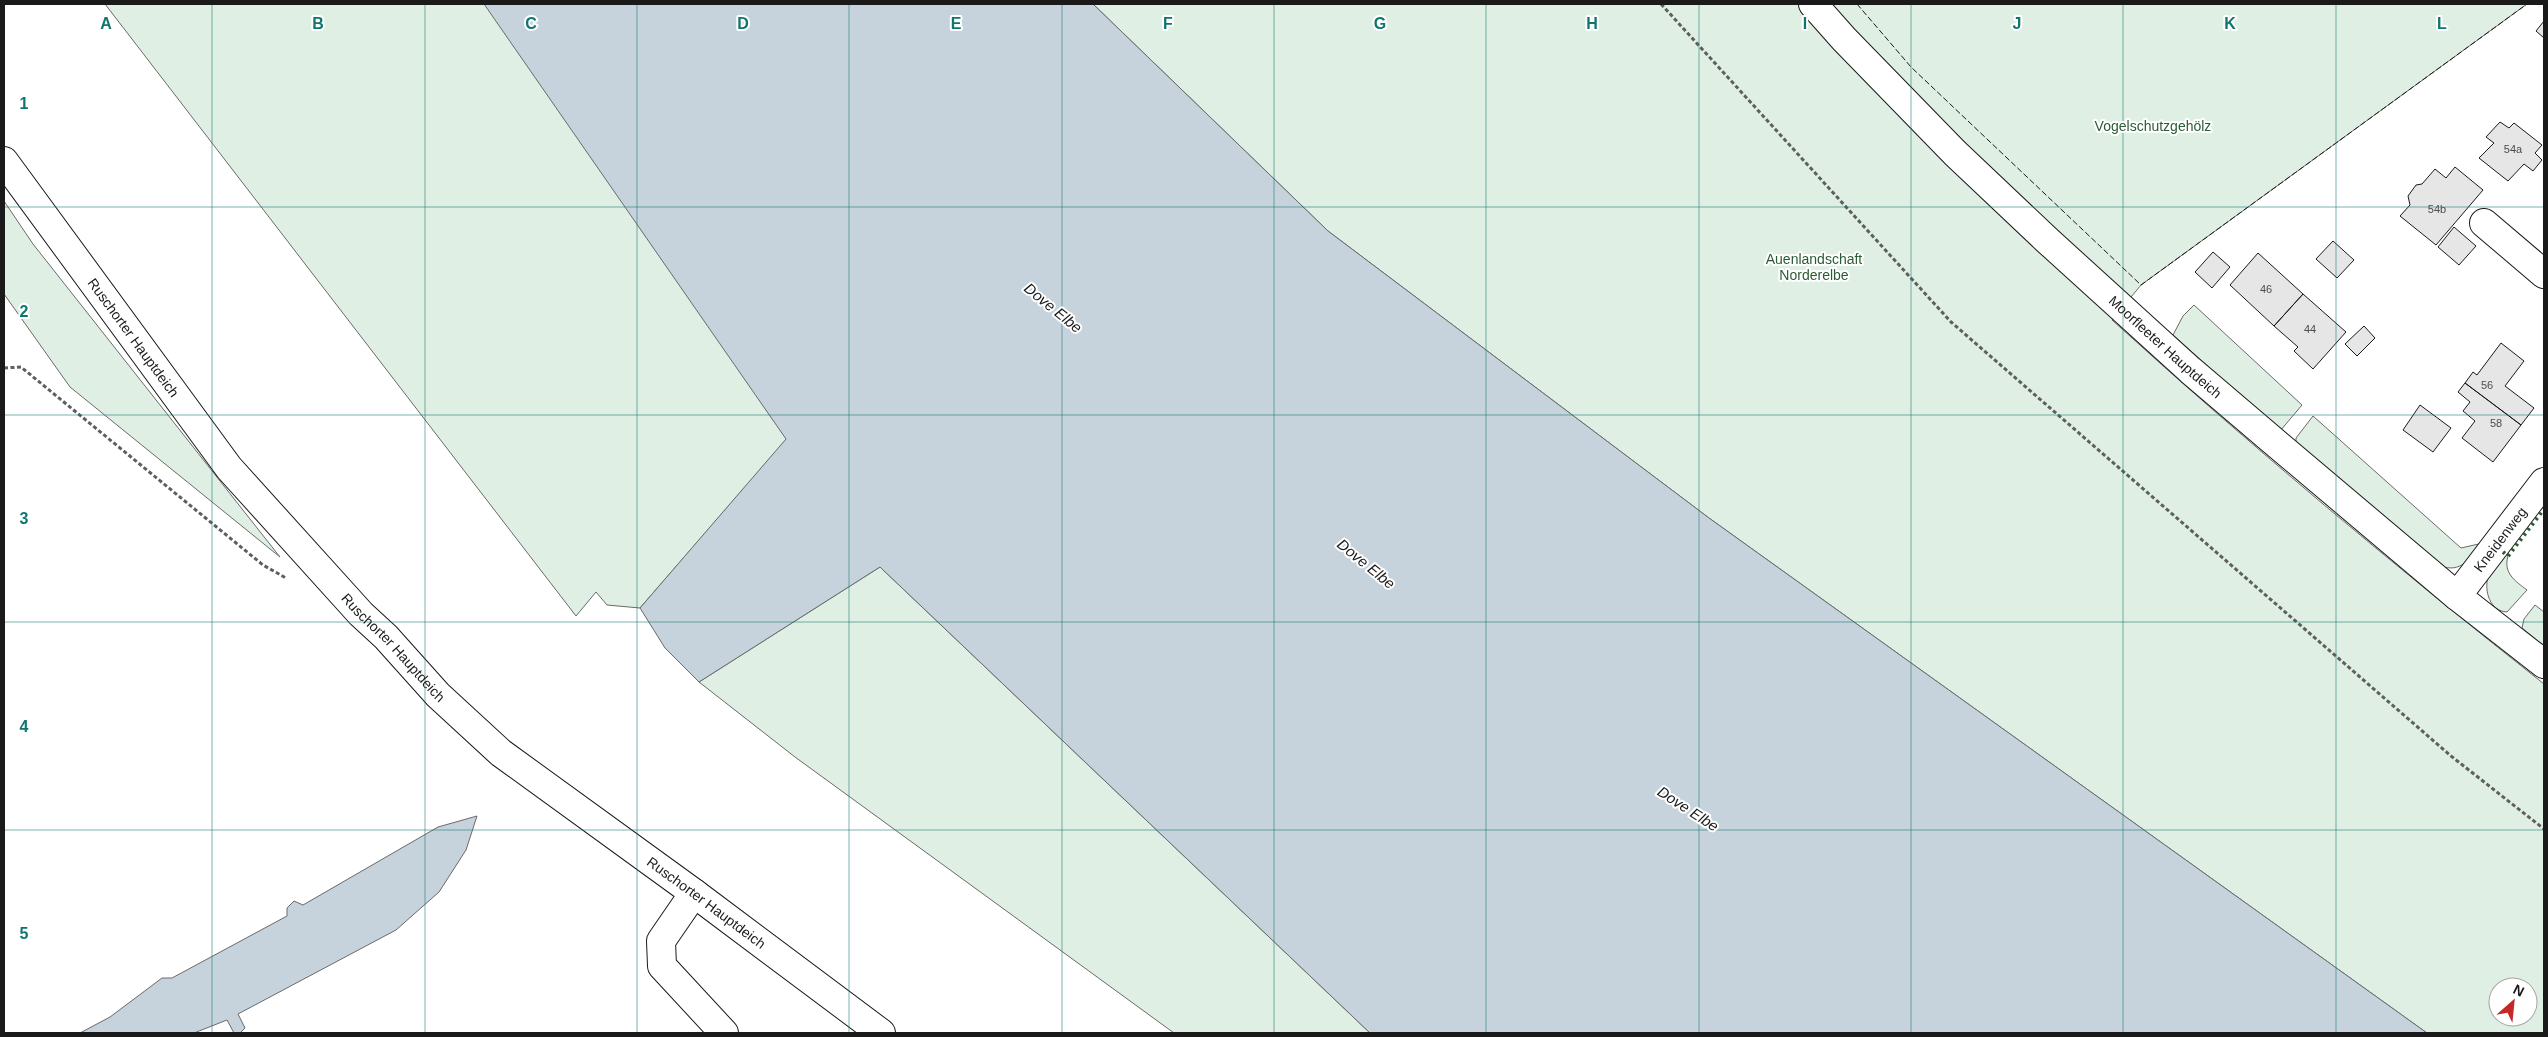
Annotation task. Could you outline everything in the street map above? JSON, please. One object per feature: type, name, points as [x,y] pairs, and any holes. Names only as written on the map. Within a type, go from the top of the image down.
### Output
[{"type":"street","name":"Moorfleeter Hauptdeich","points":[[1813,4],[1994,192],[2190,370],[2457,596],[2544,664]]},
{"type":"street","name":"Ruschorter Hauptdeich","points":[[4,161],[229,468],[361,614],[386,637],[438,695],[502,753],[881,1033]]},
{"type":"street","points":[[2484,223],[2544,274]]},
{"type":"street","name":"Kneidenweg","points":[[2457,596],[2544,482]]},
{"type":"street","points":[[694,893],[661,941],[662,966],[724,1033]]},
{"type":"path","points":[[1661,4],[1951,322],[2451,756],[2544,829]]},
{"type":"path","points":[[4,368],[21,367],[263,565],[288,579]]},
{"type":"green space","name":"Auenlandschaft Norderelbe","points":[[105,4],[2527,4],[2141,285],[2112,320],[2217,414],[2325,505],[2544,684],[2544,1033],[2427,1033],[1709,518],[1328,231],[1094,5],[759,399],[787,439],[640,608],[607,605],[596,592],[576,616]]},
{"type":"green space","points":[[4,201],[33,244],[280,557],[70,387],[4,294]]},
{"type":"green space","points":[[2194,305],[2302,405],[2280,431],[2173,335],[2183,316]]},
{"type":"green space","points":[[2313,416],[2461,548],[2483,543],[2471,558],[2457,567],[2444,567],[2296,444],[2296,438]]},
{"type":"green space","points":[[2503,552],[2508,556],[2507,567],[2511,576],[2527,590],[2507,612],[2501,611],[2492,604],[2487,588],[2489,573]]},
{"type":"green space","points":[[880,567],[1370,1033],[1174,1033],[795,757],[699,682]]},
{"type":"green space","points":[[2535,605],[2544,612],[2544,646],[2522,628],[2524,619]]},
{"type":"water","name":"Dove Elbe","points":[[484,4],[1093,4],[1328,231],[1709,518],[2427,1033],[1370,1033],[880,567],[699,682],[665,648],[640,608],[786,439]]},
{"type":"water","points":[[477,816],[466,850],[439,892],[396,930],[238,1014],[245,1028],[240,1033],[234,1033],[227,1020],[194,1033],[80,1033],[110,1017],[162,978],[172,978],[287,916],[287,908],[294,901],[303,905],[438,827]]},
{"type":"building","points":[[2544,21],[2544,38],[2536,31]]},
{"type":"building","points":[[2500,122],[2509,128],[2514,123],[2542,145],[2535,153],[2542,160],[2533,171],[2524,164],[2508,181],[2479,158],[2494,143],[2486,137]]},
{"type":"building","points":[[2455,167],[2483,190],[2436,245],[2400,216],[2410,205],[2408,196],[2416,185],[2422,184],[2435,169],[2446,178]]},
{"type":"building","points":[[2454,227],[2476,246],[2459,265],[2438,247]]},
{"type":"building","points":[[2333,241],[2354,260],[2337,278],[2316,259]]},
{"type":"building","points":[[2213,252],[2230,267],[2212,288],[2195,272]]},
{"type":"building","points":[[2258,253],[2303,294],[2274,326],[2230,285]]},
{"type":"building","points":[[2303,294],[2346,332],[2313,369],[2294,351],[2298,347],[2274,326]]},
{"type":"building","points":[[2364,326],[2375,338],[2357,356],[2345,344]]},
{"type":"building","points":[[2501,343],[2524,361],[2505,386],[2534,408],[2521,425],[2465,383],[2473,372],[2477,375]]},
{"type":"building","points":[[2465,383],[2521,425],[2493,462],[2462,438],[2475,421],[2463,411],[2470,402],[2458,392]]},
{"type":"building","points":[[2420,405],[2451,428],[2433,452],[2403,430]]},
{"type":"hedge","points":[[2503,552],[2508,556],[2544,509]]},
{"type":"fence","points":[[1857,4],[1911,67],[2141,285],[2527,4]]},
{"type":"park label","name":"Vogelschutzgehölz","points":[[2153,126]]}]
